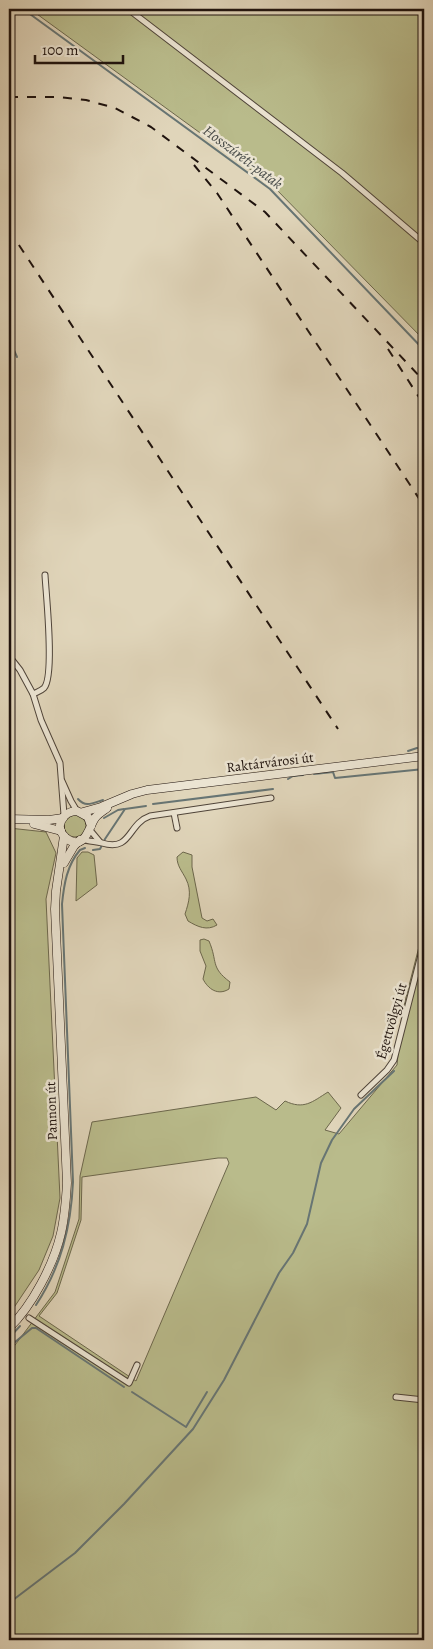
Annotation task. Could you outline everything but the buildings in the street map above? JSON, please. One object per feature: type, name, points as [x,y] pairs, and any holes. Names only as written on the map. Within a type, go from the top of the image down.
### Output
[{"type":"main road","name":"Raktárvárosi út","points":[[9,819],[48,820],[64,817],[70,812],[80,812],[101,807],[147,790],[424,756]]},
{"type":"main road","name":"Raktárvárosi út","points":[[81,840],[87,835],[97,815],[120,799]]},
{"type":"main road","points":[[80,812],[88,817],[90,828]]},
{"type":"main road","points":[[63,834],[60,824],[64,817]]},
{"type":"main road","points":[[9,819],[44,825],[71,840],[81,840]]},
{"type":"main road","name":"Pannon út","points":[[9,1328],[21,1314],[51,1262],[60,1235],[65,1211],[66,1183],[55,909],[63,834]]},
{"type":"main road","name":"Pannon út","points":[[58,879],[68,855],[81,840]]},
{"type":"street","points":[[128,9],[353,181],[424,243]]},
{"type":"street","points":[[33,694],[44,688],[47,682],[47,608],[44,575]]},
{"type":"street","points":[[9,656],[20,670],[33,694],[41,720],[60,764],[64,817]]},
{"type":"street","points":[[62,781],[71,801],[80,812]]},
{"type":"street","points":[[81,840],[101,843],[107,846],[119,845],[127,840],[141,820],[150,816],[271,798]]},
{"type":"street","points":[[174,813],[176,828]]},
{"type":"street","points":[[90,828],[101,843]]},
{"type":"street","name":"Égettvölgyi út","points":[[361,1095],[388,1070],[394,1060],[424,943]]},
{"type":"street","points":[[29,1318],[129,1383],[137,1365]]},
{"type":"street","points":[[396,1397],[424,1400]]},
{"type":"green space","points":[[30,9],[424,9],[424,340],[273,186]]},
{"type":"green space","points":[[75,815],[83,818],[86,826],[83,834],[75,837],[67,834],[64,826],[67,818]]},
{"type":"green space","points":[[9,828],[46,832],[56,853],[46,899],[60,1198],[53,1236],[39,1270],[9,1315]]},
{"type":"green space","points":[[82,852],[94,855],[97,885],[76,901],[77,858]]},
{"type":"green space","points":[[183,852],[192,855],[192,867],[202,918],[207,921],[213,919],[217,925],[213,927],[202,928],[195,925],[188,921],[185,914],[189,901],[189,888],[177,860],[177,857]]},
{"type":"green space","points":[[423,931],[424,1640],[9,1640],[9,1353],[55,1292],[79,1219],[80,1176],[92,1122],[256,1097],[276,1110],[285,1101],[297,1105],[308,1104],[328,1092],[341,1108],[325,1130],[339,1134],[397,1065],[402,1013]],"holes":[[[227,1158],[229,1163],[136,1381],[39,1316],[57,1293],[81,1220],[82,1177]]]},
{"type":"green space","points":[[200,940],[209,941],[217,968],[230,982],[229,989],[225,991],[217,992],[208,986],[203,979],[206,966],[200,951]]},
{"type":"waterway","name":"Hosszúréti-patak","points":[[23,9],[270,189],[424,350]]},
{"type":"waterway","points":[[9,339],[17,357]]},
{"type":"waterway","points":[[408,751],[417,748]]},
{"type":"waterway","points":[[314,774],[333,772],[335,778],[424,769]]},
{"type":"waterway","points":[[288,779],[293,776],[303,775]]},
{"type":"waterway","points":[[153,804],[273,789]]},
{"type":"waterway","points":[[78,799],[87,804],[103,800]]},
{"type":"waterway","points":[[93,850],[100,849],[125,809],[146,806]]},
{"type":"waterway","points":[[104,818],[118,810],[124,809]]},
{"type":"waterway","points":[[36,1305],[45,1291],[58,1261],[67,1231],[72,1199],[73,1182],[62,904],[69,868],[80,850],[85,848]]},
{"type":"waterway","points":[[9,1603],[75,1553],[124,1504],[193,1429],[224,1380],[279,1273],[293,1253],[307,1224],[321,1163],[332,1140],[354,1109],[394,1071]]},
{"type":"waterway","points":[[9,1338],[20,1326]]},
{"type":"waterway","points":[[9,1347],[32,1328],[36,1328],[124,1387]]},
{"type":"waterway","points":[[132,1392],[186,1427],[207,1392]]},
{"type":"railway","points":[[9,97],[57,97],[86,100],[115,108],[151,127],[265,212],[424,381]]},
{"type":"railway","points":[[194,165],[217,193],[424,506]]},
{"type":"railway","points":[[9,230],[338,729]]},
{"type":"railway","points":[[388,349],[424,405]]}]
